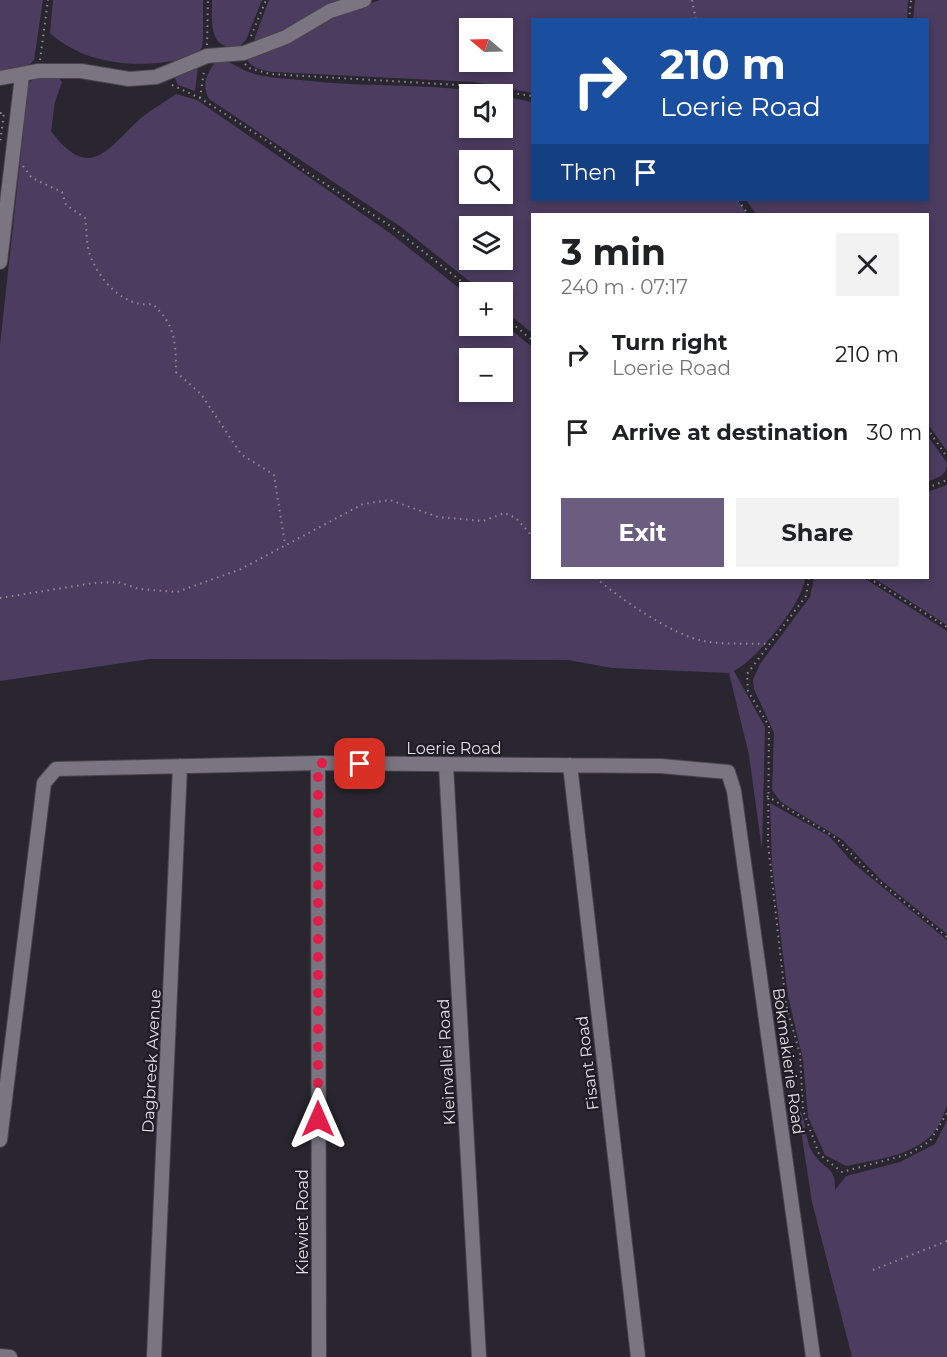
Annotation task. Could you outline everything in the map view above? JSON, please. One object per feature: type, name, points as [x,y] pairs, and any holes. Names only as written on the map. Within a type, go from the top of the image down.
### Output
[{"type":"street","points":[[0,78],[22,76],[38,71],[81,71],[129,79],[156,77],[207,56],[244,53],[286,37],[330,11],[364,0]]},
{"type":"street","points":[[0,262],[22,76]]},
{"type":"street","name":"Loerie Road","points":[[0,1140],[45,783],[49,775],[59,767],[318,763],[661,766],[728,772]]},
{"type":"street","name":"Kiewiet Road","points":[[318,763],[319,1357]]},
{"type":"street","name":"Kleinvallei Road","points":[[446,765],[479,1357]]},
{"type":"street","name":"Fisant Road","points":[[570,765],[638,1357]]},
{"type":"street","name":"Dagbreek Avenue","points":[[154,1357],[180,766]]},
{"type":"street","name":"Bokmakierie Road","points":[[728,772],[736,802],[813,1357]]},
{"type":"street","points":[[0,1356],[10,1357]]},
{"type":"path","points":[[38,71],[48,0]]},
{"type":"path","points":[[200,98],[207,56],[208,0]]},
{"type":"path","points":[[266,0],[244,53],[243,62],[249,68],[270,74],[459,85],[531,96]]},
{"type":"path","points":[[692,0],[696,18]]},
{"type":"path","points":[[909,18],[911,0]]},
{"type":"path","points":[[156,77],[200,98],[269,142],[305,171],[392,227],[462,282]]},
{"type":"path","points":[[0,113],[4,113],[0,143]]},
{"type":"path","points":[[13,154],[32,178],[62,192],[66,205],[86,218],[90,254],[101,278],[128,300],[141,305],[152,304],[162,312],[174,331],[176,372],[201,394],[241,454],[274,475],[285,544]]},
{"type":"path","points":[[513,324],[531,339]]},
{"type":"path","points":[[929,431],[947,457]]},
{"type":"path","points":[[929,487],[947,480]]},
{"type":"path","points":[[0,598],[94,583],[118,582],[157,592],[177,592],[241,569],[363,504],[390,500],[438,517],[483,521],[504,513],[516,518],[531,535]]},
{"type":"path","points":[[597,579],[650,617],[702,641],[771,644]]},
{"type":"path","points":[[809,579],[806,596],[747,674],[748,691],[769,726],[768,844],[786,1005],[800,1054],[802,1110],[819,1154],[842,1172],[909,1154],[930,1141],[947,1113]]},
{"type":"path","points":[[871,579],[947,627]]},
{"type":"path","points":[[767,796],[836,838],[874,878],[947,937]]},
{"type":"path","points":[[873,1270],[947,1241]]},
{"type":"shaded area","points":[[0,0],[43,0],[34,60],[27,67],[0,72]]},
{"type":"shaded area","points":[[53,0],[203,0],[202,47],[197,55],[160,63],[120,63],[101,59],[65,45],[50,33]]},
{"type":"shaded area","points":[[212,0],[262,0],[246,40],[240,46],[230,47],[217,40],[212,26]]},
{"type":"shaded area","points":[[269,0],[348,0],[258,43],[254,40]]},
{"type":"shaded area","points":[[380,0],[908,0],[907,18],[531,18],[531,93],[513,89],[513,84],[274,72],[262,70],[247,59],[322,20]]},
{"type":"shaded area","points":[[915,0],[947,0],[947,451],[929,426],[929,213],[755,213],[747,201],[929,201],[929,18],[913,18]]},
{"type":"shaded area","points":[[217,60],[222,60],[253,73],[280,78],[459,89],[459,138],[513,138],[513,98],[531,102],[531,201],[739,201],[746,213],[531,213],[531,332],[513,317],[513,282],[470,282],[401,227],[209,99],[205,83]]},
{"type":"shaded area","points":[[198,67],[195,91],[178,85],[175,78],[178,73]]},
{"type":"shaded area","points":[[58,77],[62,82],[55,102],[51,131],[65,147],[77,155],[88,158],[98,156],[108,149],[141,118],[176,94],[197,100],[390,233],[459,288],[459,336],[513,336],[513,331],[531,346],[531,579],[805,579],[788,615],[755,655],[734,671],[765,727],[762,850],[749,755],[729,673],[612,668],[568,660],[150,659],[0,681],[0,345],[23,135],[26,86],[34,78]]},
{"type":"shaded area","points":[[929,438],[947,463],[944,473],[929,481]]},
{"type":"shaded area","points":[[947,485],[947,625],[876,579],[929,579],[929,491]]},
{"type":"shaded area","points":[[814,579],[866,579],[947,631],[947,934],[880,879],[843,840],[781,802],[772,790],[774,733],[754,689],[753,680],[760,664],[810,597]]},
{"type":"shaded area","points":[[770,803],[829,836],[853,863],[947,940],[947,1106],[938,1126],[929,1137],[920,1144],[896,1155],[846,1166],[825,1155],[808,1117],[803,1060],[788,996],[772,865]]},
{"type":"shaded area","points":[[797,1105],[810,1148],[817,1159],[832,1172],[835,1190],[846,1176],[900,1162],[935,1144],[947,1120],[947,1357],[852,1357],[812,1202]]},
{"type":"route","points":[[318,1119],[318,763],[360,764]]}]
